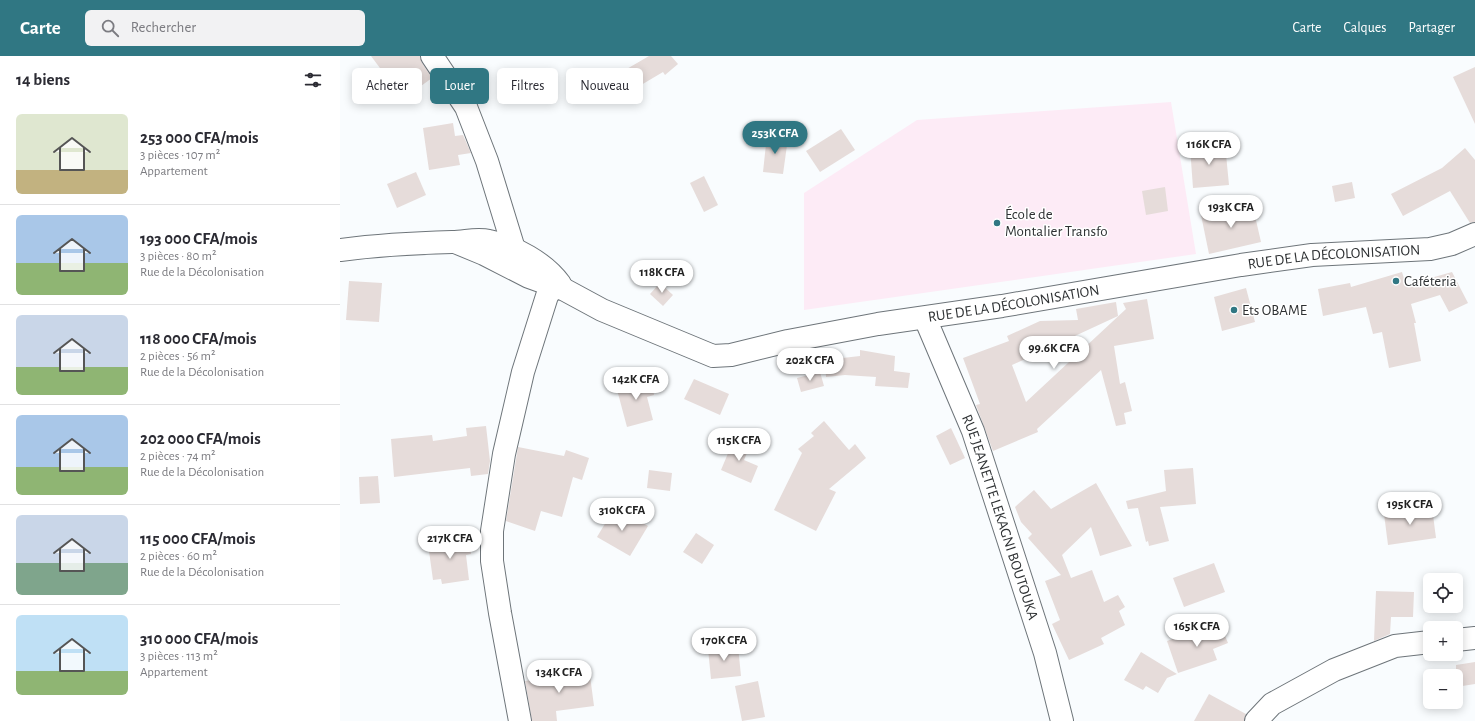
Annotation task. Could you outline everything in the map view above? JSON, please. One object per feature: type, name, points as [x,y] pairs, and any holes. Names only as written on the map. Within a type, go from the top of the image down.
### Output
[{"type":"street","points":[[432,56],[466,107],[487,161],[514,249]]},
{"type":"street","name":"RUE DE LA DÉCOLONISATION","points":[[455,242],[484,254],[602,310],[713,356],[731,356],[824,334],[1070,295],[1153,279],[1312,255],[1430,248],[1452,244],[1475,234]]},
{"type":"street","points":[[340,250],[400,243],[455,242],[471,239],[487,240],[514,249],[540,265],[558,281],[559,289],[547,296],[523,372],[504,454],[492,531],[492,561],[500,614],[520,721]]},
{"type":"street","name":"RUE JEANETTE LEKAGNI BOUTOUKA","points":[[925,318],[973,431],[1045,654],[1062,721]]},
{"type":"street","points":[[1463,639],[1475,638]]},
{"type":"street","points":[[1256,721],[1272,704],[1334,670],[1395,646],[1423,643]]},
{"type":"shaded area","name":"École de Montalier Transfo","points":[[1171,102],[1196,254],[804,310],[804,193],[917,120]]},
{"type":"building","points":[[371,56],[420,56],[422,63],[430,75],[430,79],[422,85],[422,68],[380,68]]},
{"type":"building","points":[[649,56],[671,56],[678,64],[665,75],[663,72],[643,84],[643,68],[628,68]]},
{"type":"building","points":[[1475,67],[1475,124],[1453,77]]},
{"type":"building","points":[[453,123],[455,136],[463,135],[471,153],[458,155],[460,165],[429,170],[423,128]]},
{"type":"building","points":[[841,129],[855,150],[820,172],[806,151]]},
{"type":"building","points":[[767,135],[788,138],[783,174],[763,172]]},
{"type":"building","points":[[1225,144],[1229,185],[1193,188],[1190,147]]},
{"type":"building","points":[[1465,148],[1475,160],[1475,222],[1470,223],[1450,191],[1403,216],[1391,194],[1442,168]]},
{"type":"building","points":[[416,172],[426,195],[397,208],[387,184]]},
{"type":"building","points":[[704,176],[718,205],[704,212],[690,183]]},
{"type":"building","points":[[1352,182],[1355,198],[1335,202],[1332,186]]},
{"type":"building","points":[[1165,187],[1168,211],[1146,215],[1142,191]]},
{"type":"building","points":[[1252,203],[1261,242],[1209,254],[1201,215]]},
{"type":"building","points":[[1402,272],[1406,285],[1452,272],[1468,303],[1449,312],[1440,295],[1411,304],[1416,323],[1414,323],[1421,361],[1389,368],[1382,332],[1373,334],[1366,307],[1323,316],[1318,289],[1350,283],[1351,287]]},
{"type":"building","points":[[349,281],[382,283],[379,322],[346,320]]},
{"type":"building","points":[[660,283],[673,295],[663,306],[650,294]]},
{"type":"building","name":"Ets OBAME","points":[[1246,288],[1255,322],[1222,331],[1214,297]]},
{"type":"building","points":[[1147,299],[1154,339],[1114,346],[1120,384],[1125,382],[1132,411],[1124,413],[1126,424],[1116,426],[1101,370],[1037,429],[1038,432],[993,451],[976,405],[980,404],[963,358],[1009,341],[1007,336],[1040,321],[1078,320],[1076,309],[1116,302],[1118,316],[1012,365],[1026,402],[1126,309],[1123,303]]},
{"type":"building","points":[[860,350],[895,356],[894,371],[910,373],[908,388],[875,386],[876,377],[845,375],[826,377],[825,360],[860,356]]},
{"type":"building","points":[[820,372],[824,386],[801,392],[797,378]]},
{"type":"building","points":[[651,376],[654,395],[647,397],[653,420],[627,427],[616,386]]},
{"type":"building","points":[[694,379],[729,394],[720,415],[684,399]]},
{"type":"building","points":[[824,421],[849,450],[855,444],[866,458],[829,489],[836,492],[816,531],[774,510],[802,453],[798,449],[814,436],[811,433]]},
{"type":"building","points":[[486,426],[490,461],[488,474],[471,476],[470,468],[394,477],[391,439],[432,435],[433,441],[467,436],[466,428]]},
{"type":"building","points":[[951,428],[965,458],[950,465],[936,436]]},
{"type":"building","points":[[734,439],[750,446],[744,460],[758,466],[751,483],[721,470]]},
{"type":"building","points":[[518,447],[564,456],[566,450],[589,458],[582,480],[573,477],[562,517],[541,511],[535,531],[506,521]]},
{"type":"building","points":[[1193,468],[1196,504],[1160,507],[1169,541],[1149,546],[1148,541],[1146,542],[1138,508],[1128,509],[1126,501],[1166,491],[1164,470]]},
{"type":"building","points":[[649,470],[672,473],[670,491],[647,488]]},
{"type":"building","points":[[378,476],[380,503],[360,504],[359,477]]},
{"type":"building","points":[[1096,483],[1132,546],[1100,556],[1091,527],[1062,555],[1071,578],[1092,570],[1104,602],[1118,595],[1125,607],[1119,611],[1125,625],[1101,638],[1104,644],[1069,660],[1052,624],[1060,620],[1045,581],[1061,575],[1028,538],[1032,534],[1021,522],[1015,507],[1034,490],[1051,509]]},
{"type":"building","points":[[615,507],[648,526],[630,556],[597,537]]},
{"type":"building","points":[[1432,507],[1436,538],[1388,545],[1384,514]]},
{"type":"building","points":[[696,533],[714,545],[702,564],[683,552]]},
{"type":"building","points":[[468,537],[471,554],[466,555],[469,580],[442,584],[441,579],[433,580],[428,544]]},
{"type":"building","points":[[1214,563],[1225,592],[1184,607],[1173,578]]},
{"type":"building","points":[[1376,591],[1414,592],[1413,617],[1391,617],[1390,634],[1374,641]]},
{"type":"building","points":[[1220,624],[1228,643],[1213,649],[1217,660],[1178,673],[1167,641],[1205,627],[1206,630]]},
{"type":"building","points":[[738,646],[741,676],[711,679],[708,649]]},
{"type":"building","points":[[1141,652],[1177,674],[1167,678],[1158,693],[1146,686],[1143,690],[1124,680]]},
{"type":"building","points":[[1475,662],[1475,684],[1463,686],[1463,669],[1456,669],[1456,665]]},
{"type":"building","points":[[589,668],[594,706],[556,711],[557,721],[532,721],[525,681],[563,676],[563,672]]},
{"type":"building","points":[[758,681],[765,717],[742,721],[735,686]]},
{"type":"building","points":[[1209,694],[1246,714],[1244,721],[1194,721]]},
{"type":"place","name":"École de Montalier Transfo","points":[[997,223]]},
{"type":"place","name":"Caféteria","points":[[1396,281]]},
{"type":"place","name":"Ets OBAME","points":[[1234,310]]}]
